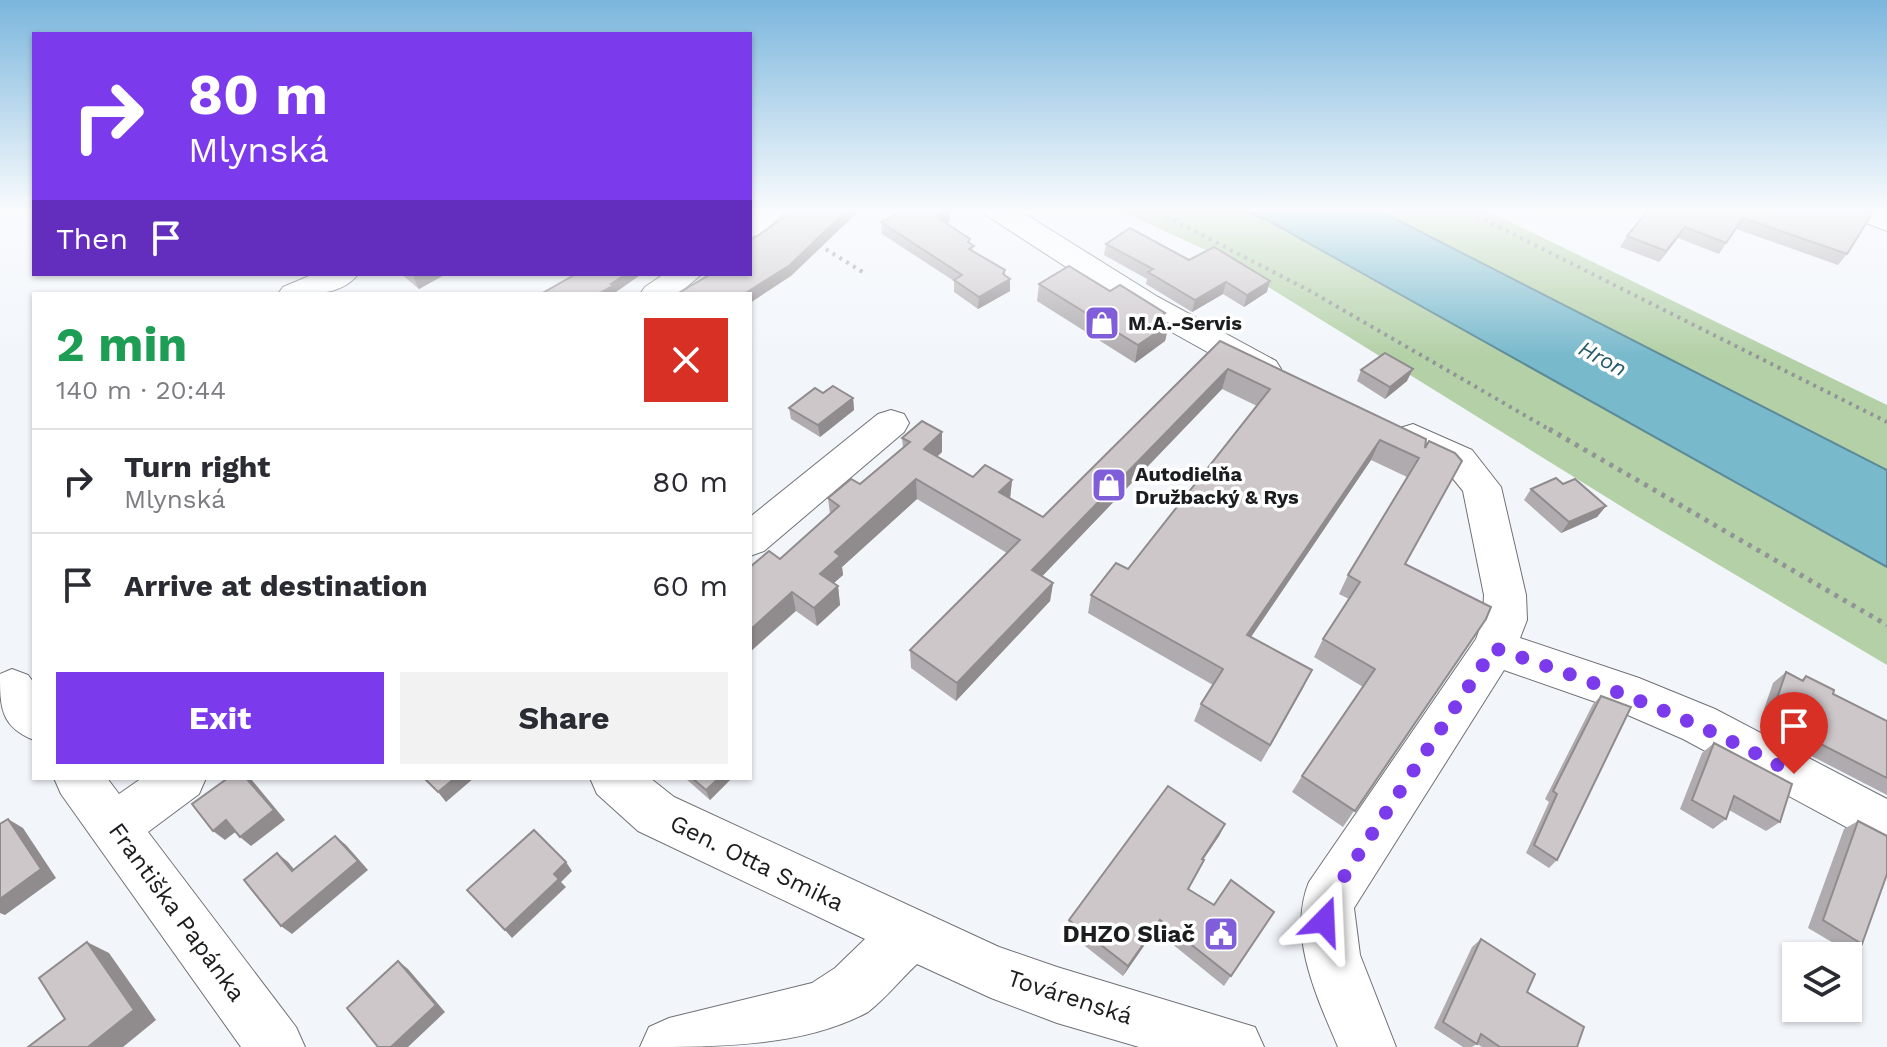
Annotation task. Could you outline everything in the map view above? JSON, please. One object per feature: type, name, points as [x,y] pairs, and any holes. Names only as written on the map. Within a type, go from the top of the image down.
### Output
[{"type":"street","points":[[1073,258],[1146,304],[1290,381]]},
{"type":"street","points":[[299,292],[337,276]]},
{"type":"street","points":[[659,292],[683,276]]},
{"type":"street","points":[[752,538],[891,423]]},
{"type":"street","points":[[1367,1047],[1345,990],[1324,921],[1328,901],[1494,648],[1505,620],[1505,595],[1482,487],[1459,460],[1388,426]]},
{"type":"street","points":[[1494,648],[1613,688],[1699,724],[1887,825]]},
{"type":"street","name":"Františka Papánka","points":[[80,780],[276,1047]]},
{"type":"street","points":[[115,826],[179,780]]},
{"type":"street","name":"Gen. Otta Smika","points":[[616,780],[656,814],[909,935]]},
{"type":"street","points":[[669,1047],[826,1006],[847,994],[887,952],[909,935]]},
{"type":"street","name":"Továrenská","points":[[909,935],[991,971],[1057,995],[1235,1047]]},
{"type":"path","points":[[841,258],[866,274]]},
{"type":"path","points":[[1246,258],[1312,292],[1887,625]]},
{"type":"path","points":[[1560,258],[1887,422]]},
{"type":"green space","points":[[1222,258],[1335,258],[1887,567],[1887,665],[1640,518]]},
{"type":"green space","points":[[1472,258],[1584,258],[1887,405],[1887,470]]},
{"type":"water","name":"Hron","points":[[1335,258],[1472,258],[1887,470],[1887,567]]},
{"type":"building","points":[[752,258],[797,258],[747,292],[680,292],[708,276],[752,276]]},
{"type":"building","points":[[936,258],[984,258],[1005,270],[1003,274],[1010,279],[979,297],[954,280],[962,275]]},
{"type":"building","points":[[1132,258],[1232,258],[1270,281],[1247,295],[1226,282],[1195,300],[1148,272],[1153,269]]},
{"type":"building","points":[[1069,266],[1110,291],[1120,285],[1165,313],[1157,317],[1169,324],[1138,345],[1039,284]]},
{"type":"building","points":[[572,276],[623,276],[602,292],[544,292]]},
{"type":"building","points":[[1220,341],[1426,439],[1425,448],[1429,441],[1455,453],[1462,461],[1405,564],[1491,607],[1486,619],[1355,811],[1302,776],[1375,669],[1323,639],[1360,582],[1348,575],[1419,458],[1380,440],[1247,635],[1312,670],[1270,745],[1201,704],[1223,669],[1091,595],[1116,563],[1128,569],[1270,389],[1228,369],[1032,570],[1053,583],[957,683],[910,650],[1020,540],[916,479],[835,552],[840,556],[820,574],[838,586],[814,608],[792,592],[752,628],[752,565],[769,551],[780,559],[839,506],[828,498],[851,479],[860,484],[910,442],[902,438],[922,421],[942,432],[924,449],[973,477],[985,465],[1012,480],[999,492],[1043,517]]},
{"type":"building","points":[[1385,353],[1413,369],[1390,387],[1361,370]]},
{"type":"building","points":[[833,386],[853,398],[818,425],[789,408],[815,388],[823,393]]},
{"type":"building","points":[[1556,478],[1563,484],[1575,479],[1606,506],[1569,522],[1531,489]]},
{"type":"building","points":[[1786,672],[1803,681],[1806,676],[1834,690],[1833,694],[1887,721],[1887,778],[1809,738],[1811,733],[1797,726],[1800,721],[1774,707]]},
{"type":"building","points":[[1601,696],[1631,707],[1557,860],[1534,845],[1557,794],[1553,791]]},
{"type":"building","points":[[1714,743],[1792,784],[1780,822],[1734,796],[1726,819],[1692,800]]},
{"type":"building","points":[[225,780],[248,780],[274,810],[240,837],[226,820],[213,831],[192,804]]},
{"type":"building","points":[[426,780],[453,780],[438,792]]},
{"type":"building","points":[[694,780],[717,780],[706,790]]},
{"type":"building","points":[[1168,786],[1225,824],[1202,859],[1188,889],[1214,905],[1231,880],[1274,912],[1231,976],[1160,920],[1128,966],[1069,920]]},
{"type":"building","points":[[8,819],[41,869],[0,899],[0,824]]},
{"type":"building","points":[[1858,821],[1887,836],[1887,874],[1862,944],[1823,920]]},
{"type":"building","points":[[534,830],[566,862],[554,874],[559,879],[505,930],[467,890]]},
{"type":"building","points":[[335,836],[358,861],[281,926],[244,880],[277,853],[292,871]]},
{"type":"building","points":[[1481,939],[1535,974],[1527,992],[1584,1027],[1577,1047],[1500,1047],[1481,1034],[1477,1044],[1443,1022]]},
{"type":"building","points":[[87,942],[134,1010],[88,1047],[28,1047],[65,1019],[39,978]]},
{"type":"building","points":[[398,961],[436,1005],[391,1047],[378,1047],[347,1008]]},
{"type":"place","name":"M.A.-Servis","points":[[1102,323]]},
{"type":"place","name":"Autodielňa Družbacký & Rys","points":[[1109,485]]},
{"type":"place","name":"DHZO Sliač","points":[[1221,934]]},
{"type":"route","points":[[1324,921],[1328,901],[1494,648],[1649,702],[1750,749],[1794,774]]}]
